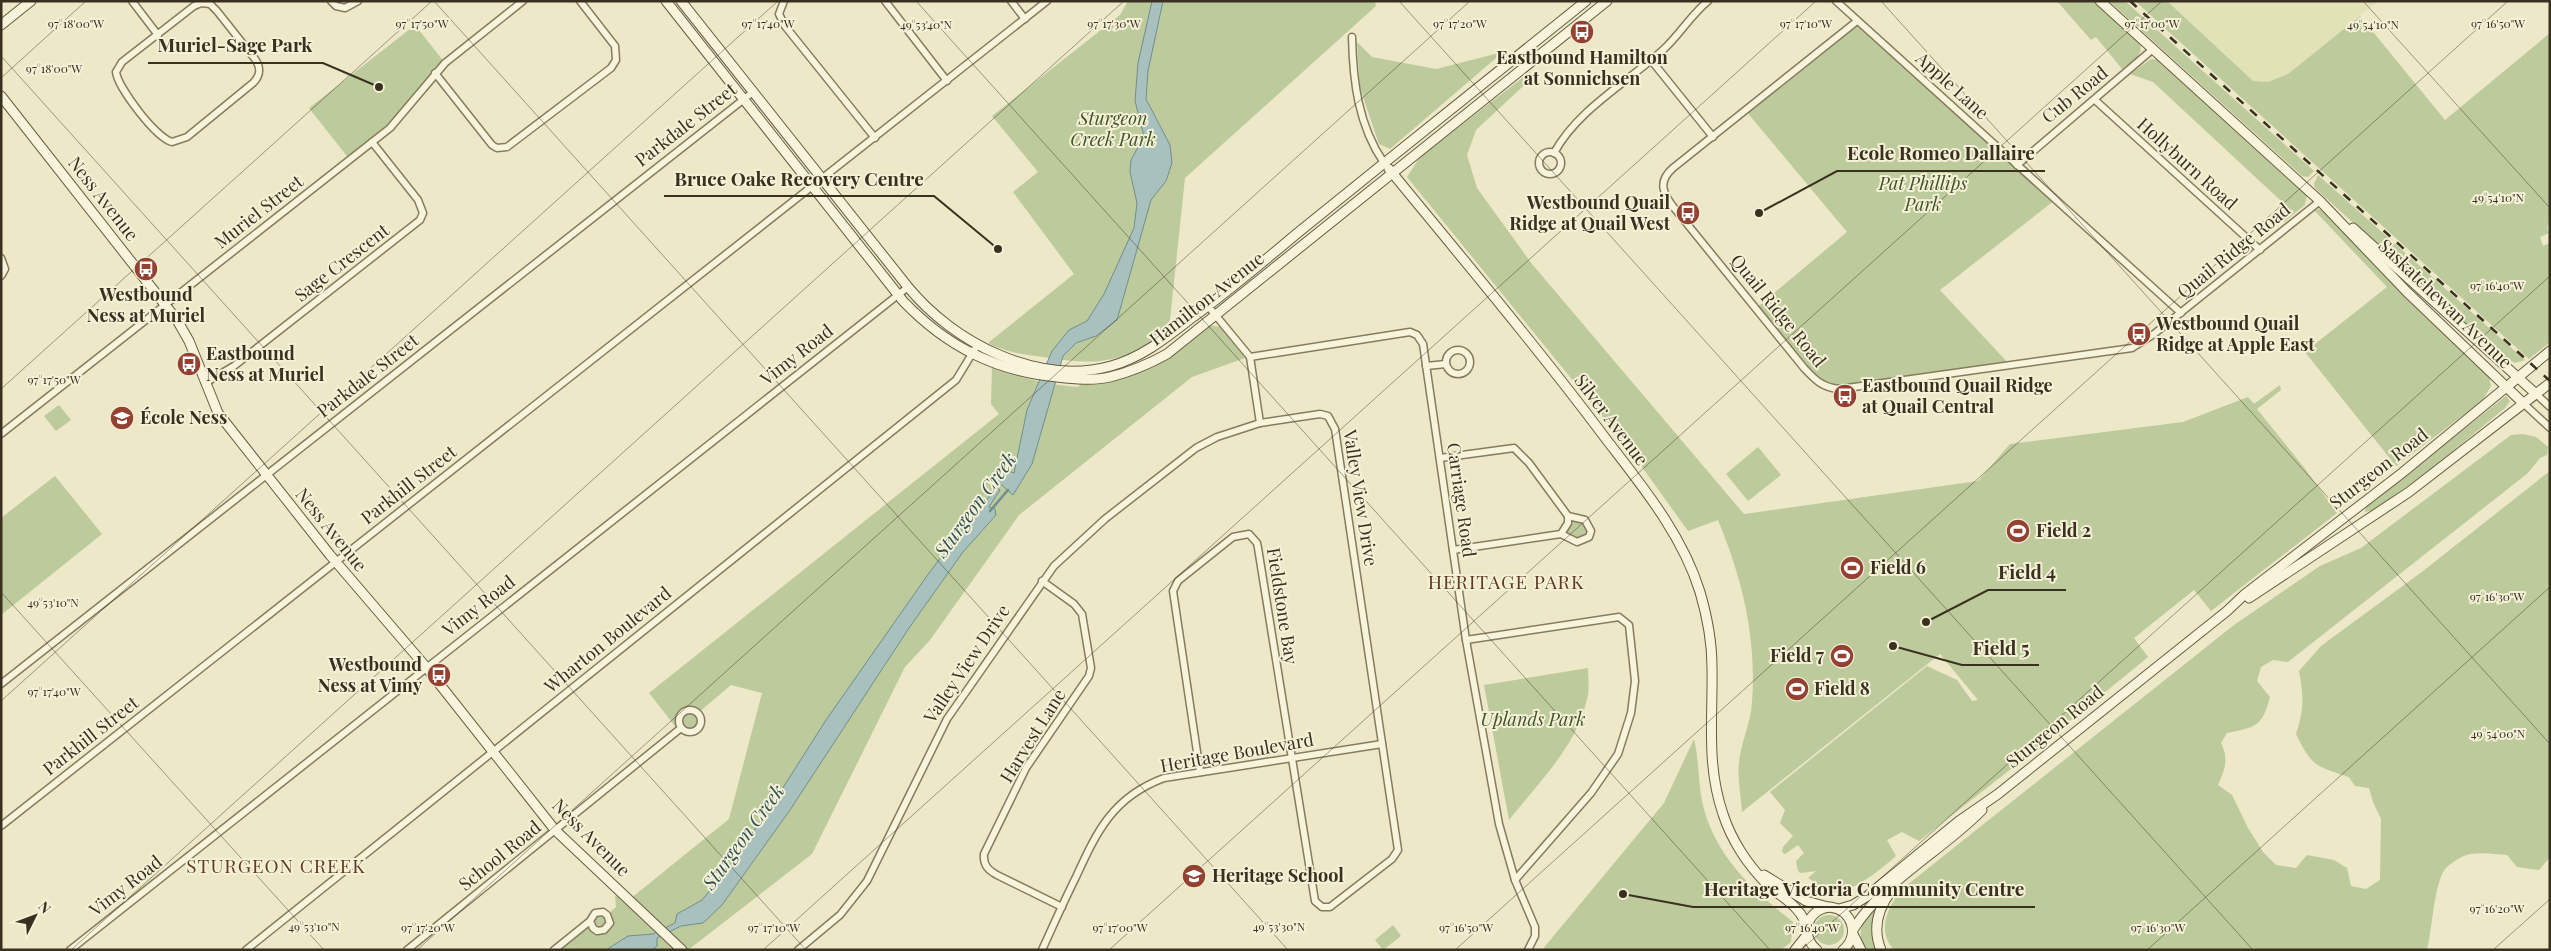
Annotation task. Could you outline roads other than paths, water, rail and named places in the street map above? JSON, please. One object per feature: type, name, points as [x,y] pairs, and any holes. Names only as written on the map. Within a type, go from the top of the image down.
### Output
[{"type":"street","points":[[1,25],[31,1]]},
{"type":"street","points":[[132,1],[158,35]]},
{"type":"street","points":[[331,1],[341,8],[350,6],[358,1]]},
{"type":"street","name":"Muriel Street","points":[[1,434],[372,142],[402,116],[435,73],[524,1]]},
{"type":"street","points":[[435,73],[492,145],[497,148],[507,147],[610,68],[616,60],[615,46],[580,1]]},
{"type":"street","name":"Hamilton Avenue","points":[[666,1],[898,295],[930,328],[947,340],[993,364],[1030,370],[1109,377],[1167,354],[1602,3]]},
{"type":"street","name":"Hamilton Avenue","points":[[681,1],[908,287],[936,316],[978,344],[1030,370]]},
{"type":"street","points":[[784,1],[779,14],[785,26],[875,138]]},
{"type":"street","points":[[885,1],[947,81]]},
{"type":"street","points":[[1011,1],[1025,19]]},
{"type":"street","name":"Parkhill Street","points":[[1,826],[1047,1]]},
{"type":"street","name":"Hamilton Avenue","points":[[1077,375],[1130,359],[1156,345],[1208,306],[1586,1]]},
{"type":"street","points":[[1554,153],[1562,139],[1572,129],[1601,101],[1675,38],[1695,12],[1708,1]]},
{"type":"street","name":"Apple Lane","points":[[1836,1],[2181,313]]},
{"type":"street","name":"Saskatchewan Avenue","points":[[2100,1],[2320,200],[2377,248],[2550,407]]},
{"type":"street","points":[[206,3],[217,11],[255,59],[259,65],[259,75],[253,83],[187,137],[176,142],[168,141],[161,137],[120,85],[116,72],[122,62],[158,35],[194,6],[206,3]]},
{"type":"street","name":"Quail Ridge Road","points":[[1857,21],[1667,173],[1662,185],[1664,195],[1804,368],[1814,380],[1827,388],[1840,389],[2122,350],[2142,342],[2181,313],[2320,200]]},
{"type":"street","name":"Silver Avenue","points":[[1352,37],[1357,96],[1372,144],[1384,163],[1588,415],[1663,517],[1685,554],[1699,590],[1709,630],[1712,667],[1710,742],[1716,791],[1730,831],[1750,864],[1765,882],[1800,911],[1807,931],[1817,950]]},
{"type":"street","name":"Cub Road","points":[[2016,165],[2023,157],[2095,100],[2153,49]]},
{"type":"street","points":[[1651,60],[1713,137]]},
{"type":"street","name":"Parkdale Street","points":[[1,684],[753,92]]},
{"type":"street","name":"Ness Avenue","points":[[1,96],[165,305],[189,341],[205,383],[225,423],[336,562],[426,667],[555,830],[682,950]]},
{"type":"street","name":"Hollyburn Road","points":[[2095,100],[2260,250]]},
{"type":"street","name":"Sage Crescent","points":[[205,383],[234,366],[420,220],[423,213],[418,200],[372,142]]},
{"type":"street","name":"Saskatchewan Avenue","points":[[2320,200],[2407,292],[2550,428]]},
{"type":"street","points":[[1,258],[4,265],[1,276]]},
{"type":"street","name":"Vimy Road","points":[[70,950],[908,287]]},
{"type":"street","points":[[1208,306],[1250,357],[1260,423]]},
{"type":"street","name":"Carriage Road","points":[[1250,357],[1410,332],[1417,335],[1423,344],[1466,640],[1500,824],[1515,880],[1535,926],[1535,936],[1528,950]]},
{"type":"street","name":"Wharton Boulevard","points":[[246,950],[956,380],[978,344]]},
{"type":"street","name":"Sturgeon Road","points":[[2228,611],[2245,594],[2550,351]]},
{"type":"street","points":[[1426,366],[1446,364]]},
{"type":"street","name":"Sturgeon Road","points":[[1807,931],[1815,913],[1853,905],[1866,897],[1959,821],[1998,794],[2228,611],[2409,492],[2522,402],[2550,383]]},
{"type":"street","name":"Valley View Drive","points":[[798,950],[840,915],[867,881],[947,719],[1042,581],[1083,538],[1179,460],[1217,437],[1260,423],[1320,414],[1328,416],[1332,421],[1398,850],[1392,859],[1330,907],[1322,907],[1315,901],[1291,758]]},
{"type":"street","points":[[1440,458],[1514,448],[1529,463],[1568,516],[1568,522],[1561,534]]},
{"type":"street","points":[[1453,550],[1561,534],[1577,542],[1588,538],[1591,531],[1585,520],[1568,516]]},
{"type":"street","name":"Fieldstone Bay","points":[[1200,772],[1173,591],[1175,584],[1186,574],[1233,536],[1244,533],[1253,537],[1258,548],[1291,758]]},
{"type":"street","name":"Harvest Lane","points":[[1042,581],[1074,604],[1082,614],[1091,668],[1089,676],[1026,768],[984,854],[984,860],[989,870],[997,876],[1062,908]]},
{"type":"street","points":[[1466,640],[1619,617],[1629,625],[1635,681],[1631,713],[1618,754],[1591,794],[1515,880]]},
{"type":"street","name":"School Road","points":[[407,950],[681,728]]},
{"type":"street","name":"Heritage Boulevard","points":[[1042,950],[1096,833],[1122,802],[1151,783],[1164,778],[1382,744]]},
{"type":"street","name":"Sturgeon Road","points":[[1843,950],[1850,942],[1853,932],[1870,905],[1966,826],[1998,794]]},
{"type":"street","name":"Silver Avenue","points":[[1750,864],[1786,890],[1806,900],[1834,908]]},
{"type":"street","points":[[1881,950],[1876,937],[1876,923],[1888,896],[1900,880]]},
{"type":"street","points":[[1834,908],[1849,918],[1853,932],[1862,950]]},
{"type":"street","points":[[554,950],[590,921]]},
{"type":"street","points":[[1796,950],[1807,931]]},
{"type":"water","name":"Sturgeon Creek","points":[[1152,1],[1163,1],[1148,71],[1146,99],[1170,145],[1172,163],[1166,181],[1151,200],[1117,320],[1096,336],[1076,343],[1063,356],[1032,464],[1013,495],[995,479],[1004,467],[1009,467],[1009,471],[1014,473],[1027,410],[1052,351],[1069,330],[1087,321],[1104,294],[1134,228],[1137,203],[1130,172],[1131,160],[1144,136],[1135,101],[1138,63]]},
{"type":"water","points":[[994,486],[1000,490],[989,507],[995,509],[996,515],[963,552],[909,628],[790,810],[722,905],[703,923],[681,926],[657,938],[657,946],[652,950],[606,950],[628,936],[653,934],[675,923],[677,914],[702,900],[726,871],[826,720],[929,573],[989,497]]},
{"type":"waterway","name":"Sturgeon Creek","points":[[990,511],[1008,490]]},
{"type":"railway","points":[[2130,1],[2550,381]]},
{"type":"place","name":"Eastbound Hamilton at Sonnichsen","points":[[1582,32]]},
{"type":"place","name":"Muriel-Sage Park","points":[[379,87]]},
{"type":"place","name":"Westbound Quail Ridge at Quail West","points":[[1688,213]]},
{"type":"place","name":"Ecole Romeo Dallaire","points":[[1759,213]]},
{"type":"place","name":"Bruce Oake Recovery Centre","points":[[998,249]]},
{"type":"place","name":"Westbound Ness at Muriel","points":[[146,269]]},
{"type":"place","name":"Westbound Quail Ridge at Apple East","points":[[2139,334]]},
{"type":"place","name":"Eastbound Ness at Muriel","points":[[189,364]]},
{"type":"place","name":"Eastbound Quail Ridge at Quail Central","points":[[1845,396]]},
{"type":"place","name":"École Ness","points":[[122,418]]},
{"type":"place","name":"Field 2","points":[[2018,531]]},
{"type":"place","name":"Field 6","points":[[1852,568]]},
{"type":"place","name":"Field 4","points":[[1926,622]]},
{"type":"place","name":"Field 5","points":[[1893,646]]},
{"type":"place","name":"Field 7","points":[[1842,656]]},
{"type":"place","name":"Westbound Ness at Vimy","points":[[439,675]]},
{"type":"place","name":"Field 8","points":[[1797,689]]},
{"type":"place","name":"Heritage School","points":[[1194,876]]},
{"type":"place","name":"Heritage Victoria Community Centre","points":[[1623,894]]},
{"type":"district","name":"HERITAGE PARK","points":[[1506,582]]},
{"type":"district","name":"STURGEON CREEK","points":[[276,866]]},
{"type":"park label","name":"Sturgeon Creek Park","points":[[1113,129]]},
{"type":"park label","name":"Pat Phillips Park","points":[[1923,194]]},
{"type":"park label","name":"Uplands Park","points":[[1533,720]]}]
